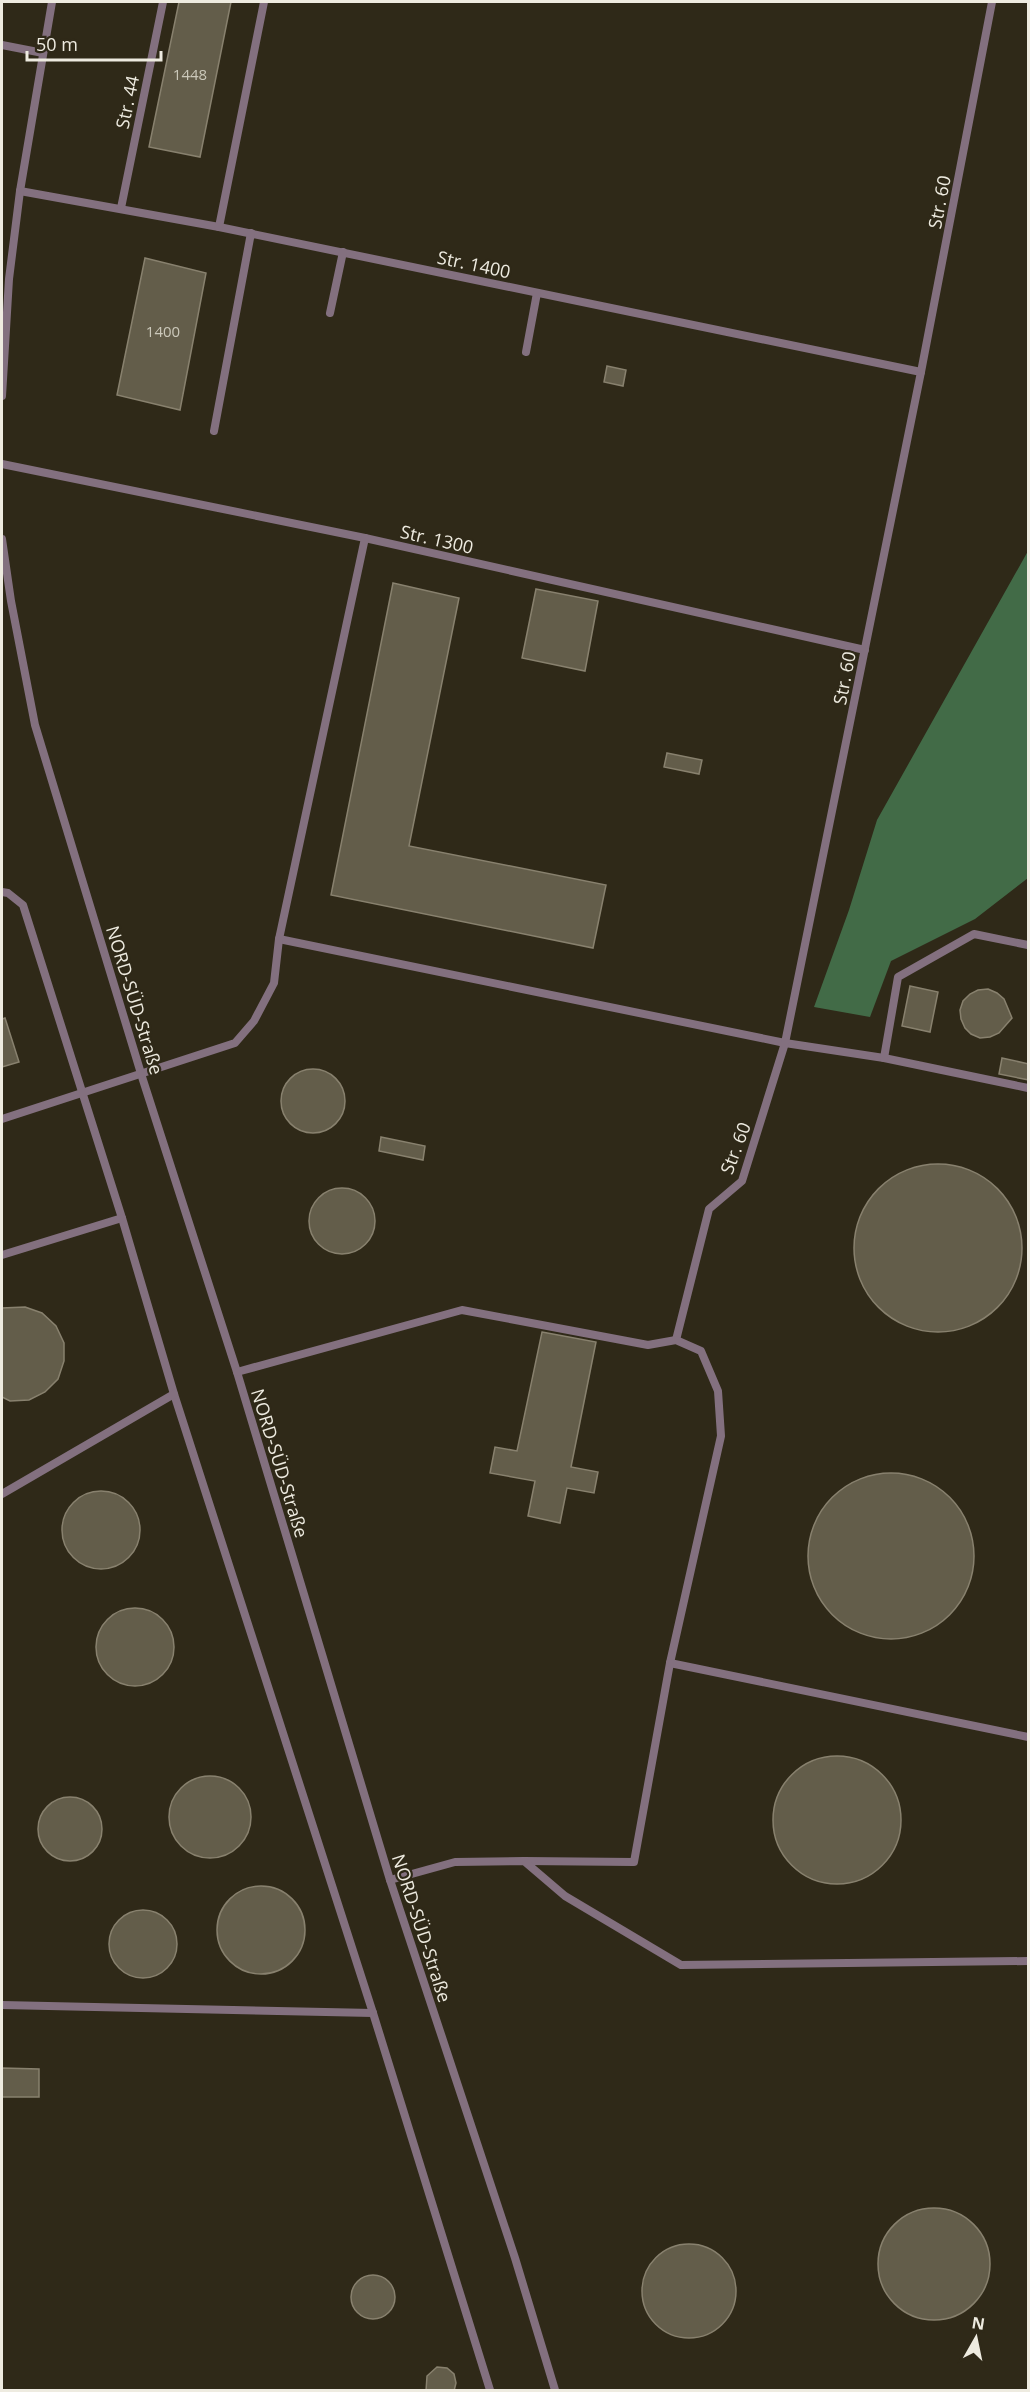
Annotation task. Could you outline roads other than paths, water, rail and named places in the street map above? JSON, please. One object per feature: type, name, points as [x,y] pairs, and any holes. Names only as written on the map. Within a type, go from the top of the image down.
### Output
[{"type":"lane","points":[[2,396],[9,279],[20,191],[52,2]]},
{"type":"lane","name":"Str. 44","points":[[121,208],[163,2]]},
{"type":"lane","points":[[219,227],[264,2]]},
{"type":"lane","name":"Str. 60","points":[[676,1340],[709,1209],[742,1181],[785,1042],[921,372],[992,2]]},
{"type":"lane","points":[[2,45],[43,53]]},
{"type":"lane","name":"Str. 1400","points":[[20,191],[251,233],[921,372]]},
{"type":"lane","points":[[214,431],[251,233]]},
{"type":"lane","points":[[330,313],[343,252]]},
{"type":"lane","points":[[526,352],[537,292]]},
{"type":"lane","name":"Str. 1300","points":[[2,464],[365,538],[865,650]]},
{"type":"lane","points":[[2,1119],[235,1042],[254,1021],[274,983],[279,939],[365,538]]},
{"type":"lane","name":"NORD-SÜD-Straße","points":[[2,539],[11,601],[35,725],[237,1372],[390,1880],[515,2258],[555,2391]]},
{"type":"lane","points":[[5,892],[23,905],[122,1218],[174,1394],[373,2013],[490,2391]]},
{"type":"lane","points":[[884,1058],[898,977],[974,934],[1029,945]]},
{"type":"lane","points":[[279,939],[785,1042],[884,1058],[1029,1088]]},
{"type":"lane","points":[[2,1255],[122,1218]]},
{"type":"lane","points":[[237,1372],[462,1310],[648,1345],[676,1340],[701,1351],[718,1391],[721,1436],[670,1663],[634,1863],[455,1862],[390,1880]]},
{"type":"lane","points":[[2,1494],[174,1394]]},
{"type":"lane","points":[[670,1663],[1029,1737]]},
{"type":"lane","points":[[524,1861],[566,1896],[681,1965],[1029,1961]]},
{"type":"lane","points":[[2,2005],[373,2013]]}]
